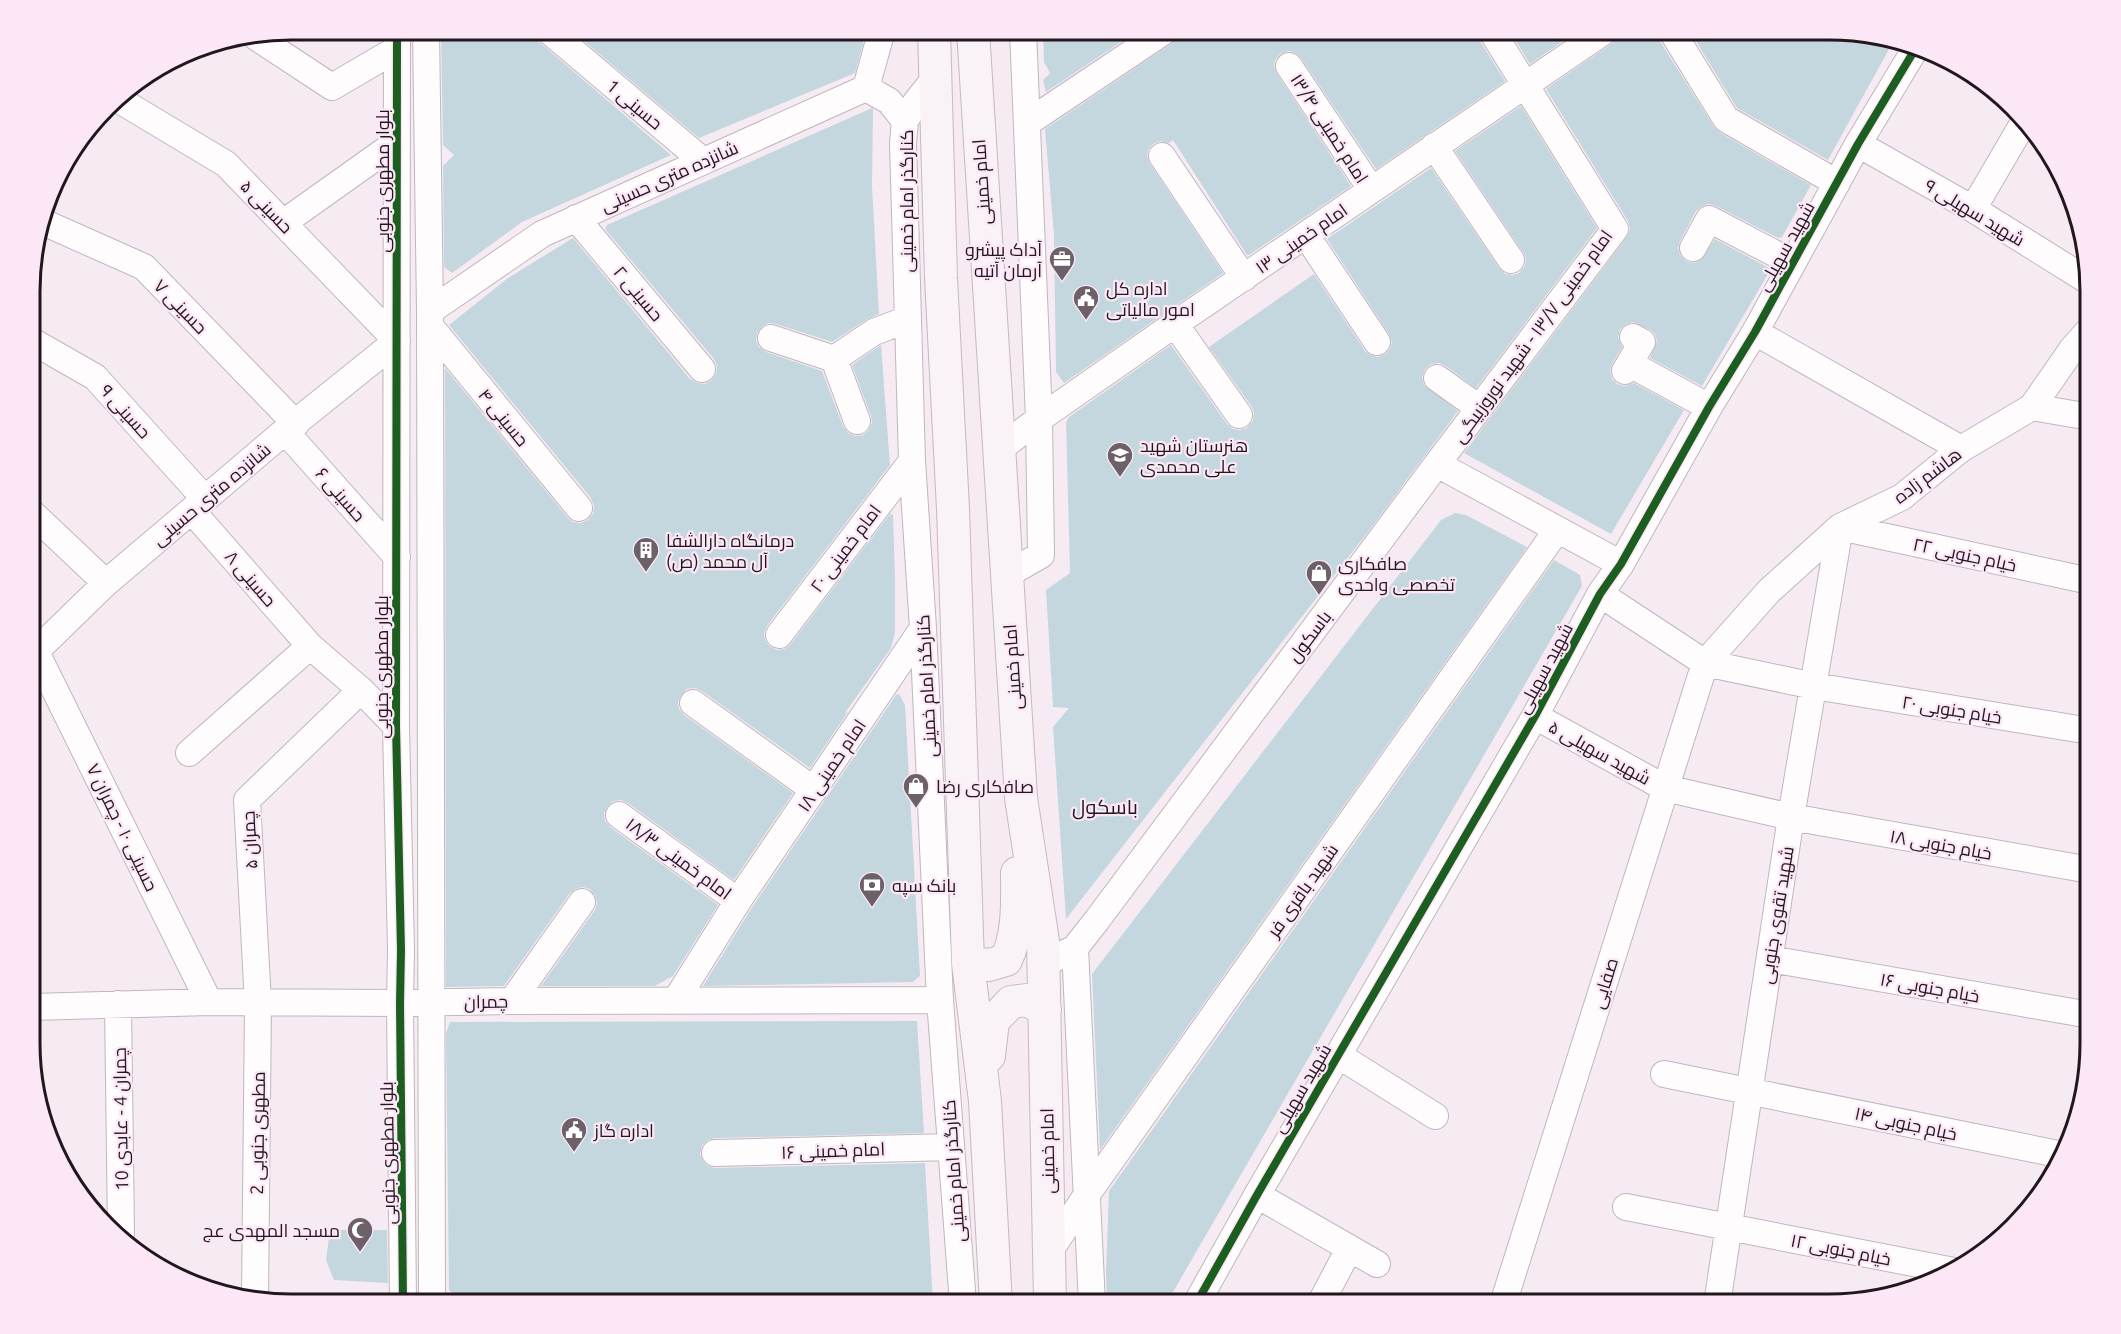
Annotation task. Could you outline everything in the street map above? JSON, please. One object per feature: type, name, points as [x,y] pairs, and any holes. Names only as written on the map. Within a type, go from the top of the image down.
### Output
[{"type":"main road","points":[[934,40],[941,278],[952,474],[968,963],[985,1101],[992,1294]]},
{"type":"main road","name":"امام خمینی","points":[[974,40],[1021,798],[1043,942],[1050,1294]]},
{"type":"main road","points":[[968,963],[989,965],[1006,960],[1012,947],[1017,914],[1017,857],[1021,798]]},
{"type":"main road","points":[[985,1101],[993,1021],[1011,1002],[1027,1000],[1045,1010]]},
{"type":"street","points":[[264,42],[332,87],[396,40]]},
{"type":"street","name":"بلوار مطهری جنوبی","points":[[397,40],[396,726],[401,950],[403,1294]]},
{"type":"street","points":[[426,40],[430,319],[432,1294]]},
{"type":"street","name":"حسینی 1","points":[[560,40],[702,161]]},
{"type":"street","points":[[878,40],[866,88],[889,101],[905,122]]},
{"type":"street","points":[[1006,575],[1041,555],[1039,419],[1023,40]]},
{"type":"street","points":[[1027,123],[1151,40]]},
{"type":"street","points":[[1497,40],[1526,85]]},
{"type":"street","name":"امام خمینی ۱۳","points":[[998,450],[1175,324],[1591,40]]},
{"type":"street","points":[[1677,40],[1726,119],[1837,183]]},
{"type":"street","name":"شهید سهیلی","points":[[1202,1294],[1535,716],[1600,594],[1621,564],[1709,407],[1755,332],[1858,144],[1912,55]]},
{"type":"street","name":"امام خمینی ۱۳/۴","points":[[1289,66],[1371,189]]},
{"type":"street","name":"کنارگذر امام خمینی","points":[[936,77],[916,102],[905,122],[903,143],[912,461],[923,628],[940,1000],[962,1294]]},
{"type":"street","name":"امام خمینی ۱۳/۷ - شهید نوروزبیگی","points":[[1437,464],[1615,229],[1526,85]]},
{"type":"street","name":"شانزده متری حسینی","points":[[430,319],[542,234],[866,88]]},
{"type":"street","name":"حسینی ۵","points":[[125,104],[226,164],[397,341]]},
{"type":"street","points":[[1973,209],[2020,129]]},
{"type":"street","points":[[283,223],[397,142]]},
{"type":"street","name":"شهید سهیلی ۹","points":[[1858,144],[1973,209],[2080,276]]},
{"type":"street","points":[[1434,146],[1510,260]]},
{"type":"street","points":[[1162,156],[1244,278]]},
{"type":"street","name":"حسینی ۲","points":[[576,218],[702,369]]},
{"type":"street","points":[[1693,248],[1709,219],[1792,263]]},
{"type":"street","name":"حسینی ۷","points":[[49,225],[144,267],[291,427]]},
{"type":"street","points":[[1306,235],[1377,342]]},
{"type":"street","name":"حسینی ۴","points":[[430,319],[579,508]]},
{"type":"street","points":[[834,359],[874,332],[908,319]]},
{"type":"street","points":[[1175,324],[1239,415]]},
{"type":"street","points":[[1755,332],[1960,449]]},
{"type":"street","points":[[1633,337],[1642,342],[1628,367],[1709,407]]},
{"type":"street","points":[[771,338],[834,359]]},
{"type":"street","name":"هاشم زاده","points":[[1705,663],[1769,591],[1840,527],[1902,497],[1960,449],[2032,407],[2080,340]]},
{"type":"street","name":"شانزده متری حسینی","points":[[40,648],[106,583],[397,341]]},
{"type":"street","name":"حسینی ۹","points":[[40,346],[95,377],[199,505]]},
{"type":"street","points":[[834,359],[857,421]]},
{"type":"street","points":[[1437,378],[1479,408]]},
{"type":"street","points":[[2032,407],[2080,415]]},
{"type":"street","name":"حسینی ۶","points":[[291,427],[397,557]]},
{"type":"street","points":[[912,435],[952,474]]},
{"type":"street","name":"امام خمینی ۲۰","points":[[779,635],[912,461]]},
{"type":"street","points":[[1437,464],[1621,564]]},
{"type":"street","name":"باسکول","points":[[1044,964],[1075,948],[1437,464]]},
{"type":"street","name":"حسینی ۸","points":[[199,505],[310,646],[361,690],[396,726]]},
{"type":"street","points":[[40,521],[106,583]]},
{"type":"street","name":"خیام جنوبی ۲۲","points":[[1840,527],[2080,579]]},
{"type":"street","name":"شهید تقوی جنوبی","points":[[1718,1294],[1791,818],[1840,527]]},
{"type":"street","name":"شهید باقری فر","points":[[1049,1252],[1088,1193],[1557,530]]},
{"type":"street","points":[[1600,594],[1705,663]]},
{"type":"street","name":"امام خمینی ۱۸","points":[[676,1000],[738,901],[923,628]]},
{"type":"street","points":[[189,753],[310,646]]},
{"type":"street","name":"خیام جنوبی ۲۰","points":[[1705,663],[1814,686],[2080,729]]},
{"type":"street","name":"صفایی","points":[[1506,1294],[1705,663]]},
{"type":"street","name":"حسينی ۱۰ - چمران ۷","points":[[40,666],[209,1002]]},
{"type":"street","name":"چمران ۵","points":[[258,1003],[247,800],[361,690]]},
{"type":"street","points":[[693,703],[814,790]]},
{"type":"street","name":"شهید سهیلی ۵","points":[[1535,716],[1665,788],[1791,818]]},
{"type":"street","name":"امام خمینی ۱۸/۳","points":[[619,815],[738,901]]},
{"type":"street","name":"خیام جنوبی ۱۸","points":[[1791,818],[2080,868]]},
{"type":"street","points":[[512,1001],[582,902]]},
{"type":"street","points":[[1075,948],[1092,1294]]},
{"type":"street","points":[[401,950],[406,962],[415,967],[431,956]]},
{"type":"street","name":"خیام جنوبی ۱۶","points":[[1770,959],[2080,1013]]},
{"type":"street","name":"چمران","points":[[40,1007],[209,1002],[400,1004],[512,1001],[940,1000]]},
{"type":"street","name":"مطهری جنوبی 2","points":[[255,1291],[258,1003]]},
{"type":"street","name":"چمران 4 - عابدی 10","points":[[118,1004],[121,1226]]},
{"type":"street","points":[[400,1034],[409,1027],[420,1030],[431,1044]]},
{"type":"street","points":[[1338,1055],[1435,1116]]},
{"type":"street","name":"خیام جنوبی ۱۴","points":[[1664,1074],[2055,1153]]},
{"type":"street","name":"امام خمینی ۱۶","points":[[715,1153],[951,1147]]},
{"type":"street","points":[[1257,1195],[1377,1264]]},
{"type":"street","name":"خیام جنوبی ۱۲","points":[[1626,1207],[1940,1268]]},
{"type":"street","points":[[1325,1294],[1349,1249]]},
{"type":"building","points":[[441,40],[537,40],[671,155],[522,222],[452,273],[444,267],[443,166],[454,155],[443,145]]},
{"type":"building","points":[[583,40],[864,40],[855,73],[699,138]]},
{"type":"building","points":[[1043,40],[1124,40],[1046,92],[1043,80],[1050,73],[1044,62]]},
{"type":"building","points":[[1176,40],[1479,40],[1505,81],[1376,169],[1301,58],[1289,51],[1280,54],[1274,66],[1277,74],[1351,186],[1247,255],[1173,140],[1169,143],[1160,141],[1153,144],[1147,156],[1150,164],[1223,273],[1064,383],[1056,372],[1054,235],[1045,129]]},
{"type":"building","points":[[1515,40],[1565,40],[1530,64]]},
{"type":"building","points":[[1616,40],[1659,40],[1719,132],[1811,185],[1782,237],[1778,238],[1716,206],[1709,204],[1696,211],[1678,248],[1680,255],[1686,261],[1694,263],[1701,260],[1715,239],[1771,269],[1702,386],[1650,358],[1657,341],[1655,334],[1649,329],[1633,322],[1620,329],[1618,338],[1622,347],[1612,364],[1610,371],[1612,379],[1624,386],[1634,383],[1684,410],[1611,534],[1464,453],[1627,237],[1630,229],[1628,221],[1546,89]]},
{"type":"building","points":[[1695,40],[1830,40],[1890,48],[1828,160],[1737,108]]},
{"type":"building","points":[[1521,106],[1597,228],[1476,388],[1439,363],[1431,364],[1425,369],[1422,377],[1424,385],[1458,411],[1371,528],[1066,919],[1053,727],[1069,708],[1053,707],[1046,590],[1070,573],[1066,422],[1069,417],[1171,345],[1227,424],[1233,429],[1247,428],[1253,421],[1252,407],[1209,347],[1314,274],[1365,351],[1377,357],[1386,354],[1392,342],[1389,334],[1327,239],[1431,168],[1499,268],[1505,274],[1519,273],[1525,266],[1526,258],[1523,252],[1455,151]]},
{"type":"building","points":[[872,108],[872,186],[879,314],[832,342],[769,323],[761,327],[756,340],[759,347],[766,352],[822,371],[843,426],[848,433],[855,436],[863,435],[872,423],[852,365],[881,345],[890,465],[767,626],[764,634],[769,646],[777,650],[790,645],[890,514],[893,515],[895,579],[895,632],[891,648],[810,768],[702,691],[695,688],[687,689],[681,695],[678,702],[679,709],[684,715],[793,793],[734,880],[628,803],[621,800],[613,801],[607,807],[604,814],[605,821],[610,827],[718,905],[673,976],[655,986],[541,986],[595,910],[597,903],[595,895],[590,889],[583,887],[570,893],[504,986],[446,987],[445,368],[568,518],[573,522],[581,523],[588,520],[593,514],[594,506],[591,498],[449,325],[508,278],[573,238],[690,379],[705,384],[711,381],[716,374],[717,366],[714,359],[605,229],[607,225]]},
{"type":"building","points":[[1455,513],[1466,515],[1527,547],[1100,1150],[1092,974],[1441,520]]},
{"type":"building","points":[[1554,560],[1580,575],[1582,586],[1172,1294],[1107,1294],[1109,1191]]},
{"type":"building","points":[[899,694],[905,705],[920,976],[913,982],[703,986],[751,909],[896,695]]},
{"type":"building","points":[[917,1021],[924,1133],[715,1138],[702,1145],[700,1154],[707,1166],[715,1168],[925,1163],[932,1294],[453,1294],[449,1290],[446,1033],[450,1022]]},
{"type":"building","name":"مسجد المهدی عج","points":[[330,1230],[387,1230],[388,1283],[334,1280],[326,1260]]},
{"type":"cycle path","points":[[397,40],[396,726],[401,950],[403,1294]]},
{"type":"cycle path","points":[[1202,1294],[1535,716],[1600,594],[1621,564],[1709,407],[1755,332],[1858,144],[1912,55]]},
{"type":"place","name":"آداک پیشرو آرمان آتیه","points":[[1062,282]]},
{"type":"place","name":"اداره کل امور مالیاتی","points":[[1086,321]]},
{"type":"place","name":"هنرستان شهید علی محمدی","points":[[1120,478]]},
{"type":"place","name":"درمانگاه دارالشفا آل محمد (ص)","points":[[646,573]]},
{"type":"place","name":"صافکاری تخصصی واحدی","points":[[1319,596]]},
{"type":"place","name":"صافکاری رضا","points":[[916,809]]},
{"type":"place","name":"بانک سپه","points":[[872,908]]},
{"type":"place","name":"اداره گاز","points":[[574,1153]]},
{"type":"place","name":"مسجد المهدی عج","points":[[360,1253]]},
{"type":"district","name":"باسکول","points":[[1105,806]]}]
